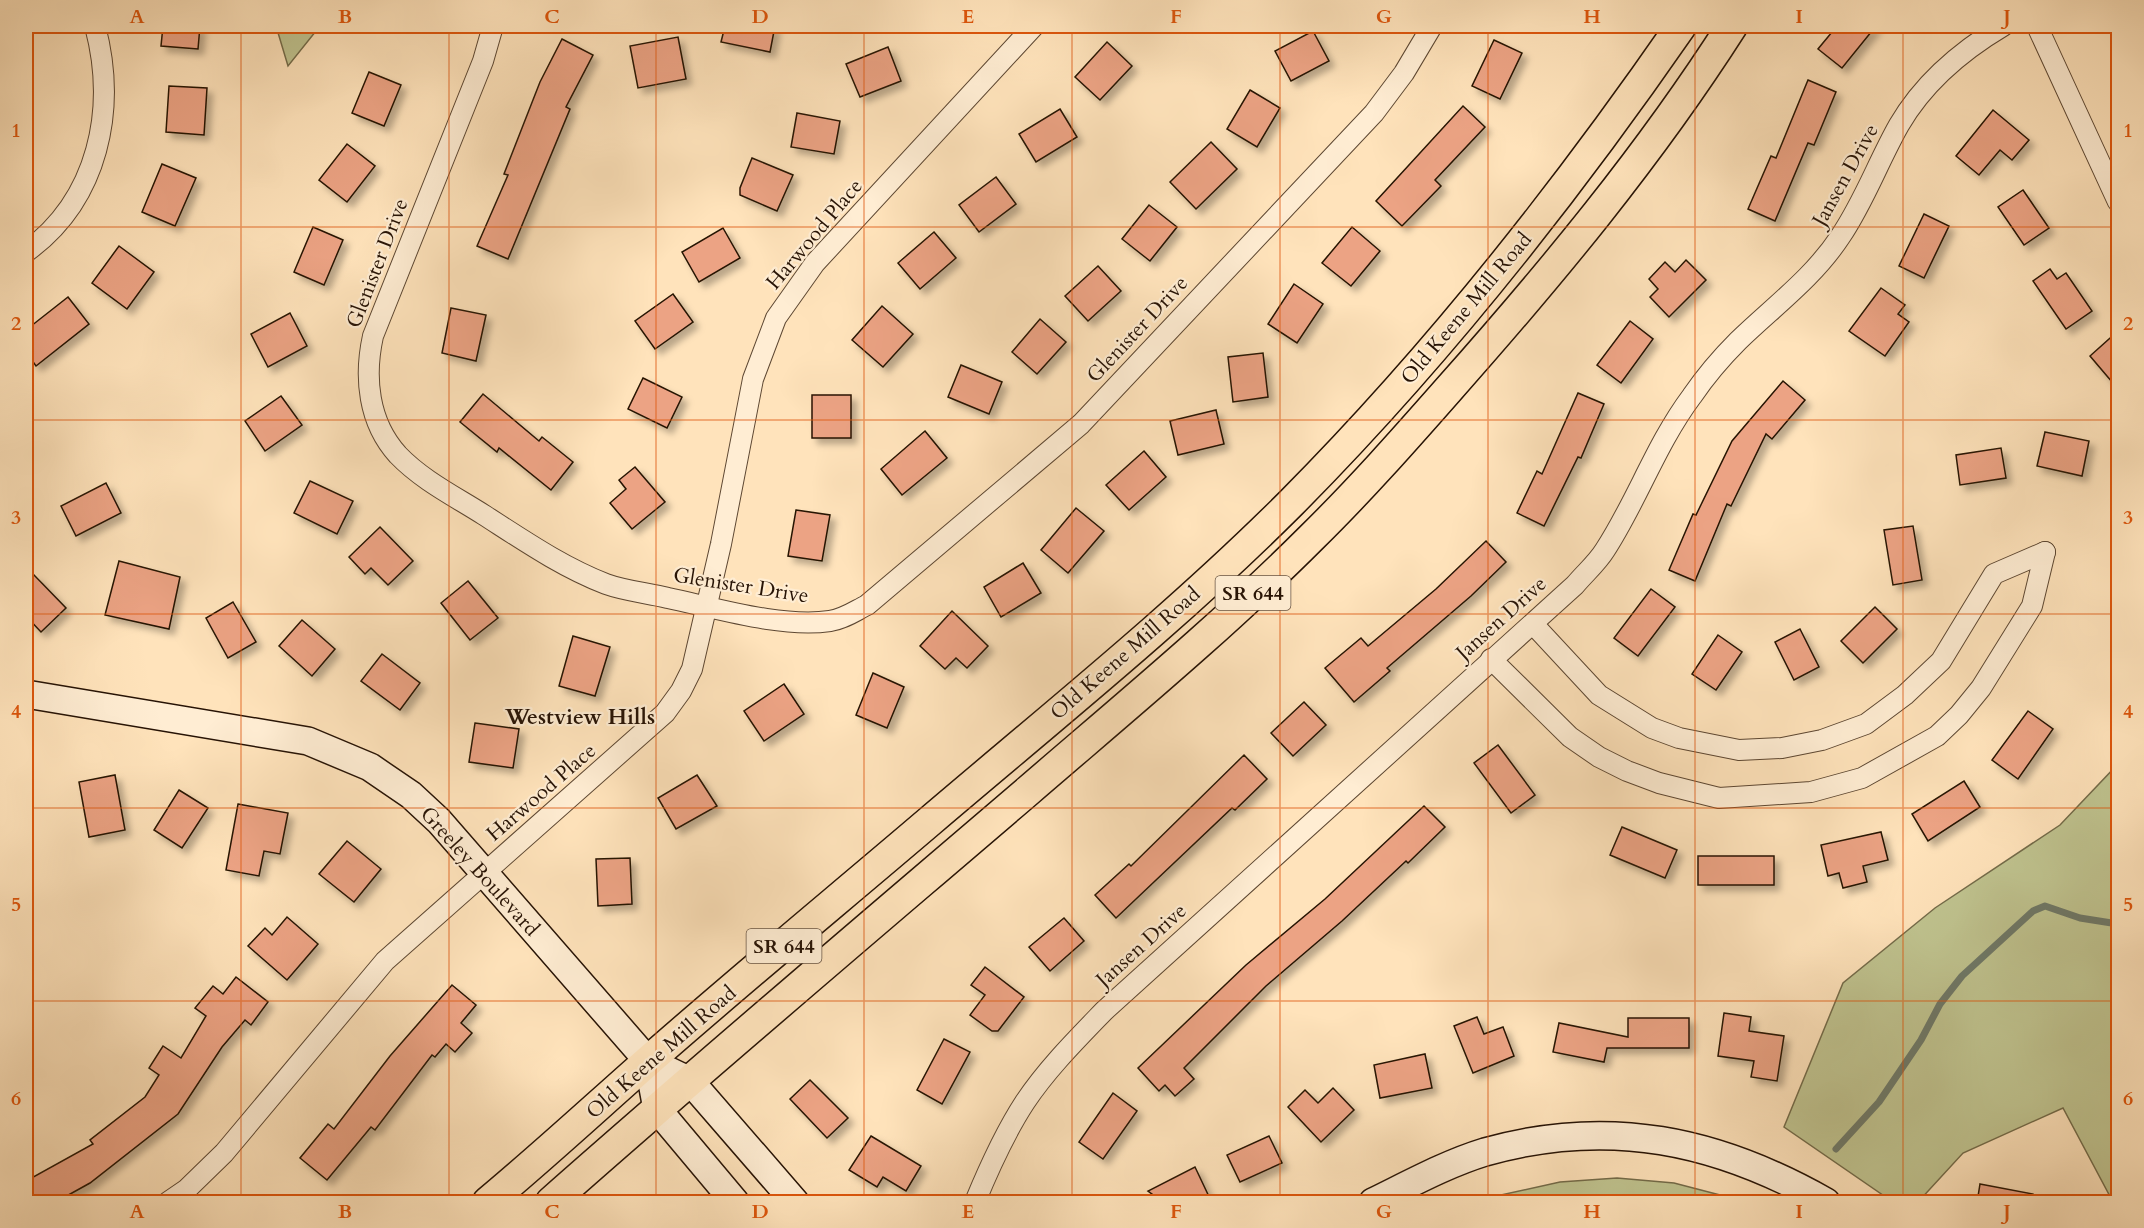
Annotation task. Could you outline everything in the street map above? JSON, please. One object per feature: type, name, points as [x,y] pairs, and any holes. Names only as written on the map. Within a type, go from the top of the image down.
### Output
[{"type":"main road","name":"Old Keene Mill Road","points":[[488,1203],[648,1061],[1129,651],[1215,575],[1291,502],[1429,355],[1484,291],[1606,134],[1681,26]]},
{"type":"main road","name":"Old Keene Mill Road","points":[[552,1203],[657,1108],[1148,687],[1311,539],[1388,459],[1503,330],[1573,246],[1635,165],[1732,26]]},
{"type":"street","points":[[26,252],[65,214],[86,180],[95,159],[104,114],[105,92],[101,48],[95,26]]},
{"type":"street","name":"Glenister Drive","points":[[493,26],[483,61],[373,336],[366,364],[368,390],[378,424],[397,454],[423,477],[562,564],[608,585],[707,606],[804,622],[830,621],[848,616],[867,605],[1081,424],[1374,113],[1404,73],[1432,26]]},
{"type":"street","name":"Harwood Place","points":[[168,1203],[188,1189],[224,1153],[385,961],[665,713],[681,691],[692,669],[753,379],[776,318],[814,263],[1034,26]]},
{"type":"street","name":"Jansen Drive","points":[[975,1203],[996,1153],[1025,1102],[1062,1054],[1104,1011],[1491,659],[1533,624],[1575,585],[1603,553],[1623,521],[1659,447],[1692,396],[1737,342],[1804,280],[1839,240],[1860,206],[1899,125],[1916,101],[1967,47],[2003,26]]},
{"type":"street","points":[[2037,26],[2118,202]]},
{"type":"street","points":[[1491,659],[1570,737],[1599,757],[1627,771],[1659,783],[1719,798],[1812,792],[1862,778],[1937,736],[1959,716],[1981,688],[2032,606],[2045,552],[1994,574],[1941,661],[1905,694],[1866,724],[1822,740],[1782,748],[1739,750],[1679,738],[1652,728],[1599,694],[1533,624]]},
{"type":"street","name":"Greeley Boulevard","points":[[26,694],[271,734],[331,749],[370,767],[411,795],[439,821],[648,1061],[690,1081],[795,1203]]},
{"type":"street","points":[[648,1061],[657,1108],[735,1203]]},
{"type":"street","points":[[1373,1203],[1440,1169],[1485,1152],[1541,1141],[1607,1135],[1662,1140],[1728,1156],[1782,1177],[1826,1203]]},
{"type":"green space","points":[[276,26],[320,26],[288,66]]},
{"type":"green space","points":[[2118,764],[2118,1202],[2113,1202],[2063,1108],[1963,1153],[1918,1202],[1893,1202],[1784,1127],[1843,983],[1935,908],[2060,825]]},
{"type":"green space","points":[[1617,1178],[1674,1183],[1747,1202],[1469,1202],[1560,1182]]},
{"type":"building","points":[[163,26],[200,26],[198,49],[161,46]]},
{"type":"building","points":[[725,26],[775,26],[770,52],[721,42]]},
{"type":"building","points":[[1837,26],[1876,26],[1842,68],[1818,49]]},
{"type":"building","points":[[1313,31],[1329,61],[1291,81],[1275,51]]},
{"type":"building","points":[[678,37],[686,79],[638,88],[630,46]]},
{"type":"building","points":[[562,39],[593,55],[566,107],[570,109],[508,259],[477,246],[508,175],[504,174],[540,82]]},
{"type":"building","points":[[1494,40],[1522,53],[1500,99],[1472,86]]},
{"type":"building","points":[[1107,42],[1132,66],[1100,100],[1075,77]]},
{"type":"building","points":[[888,47],[901,81],[860,97],[846,64]]},
{"type":"building","points":[[369,72],[401,85],[384,126],[352,113]]},
{"type":"building","points":[[1808,80],[1836,92],[1814,145],[1808,143],[1775,221],[1748,209],[1771,156],[1776,158]]},
{"type":"building","points":[[169,86],[207,88],[204,135],[166,132]]},
{"type":"building","points":[[1250,90],[1280,108],[1257,147],[1227,129]]},
{"type":"building","points":[[1463,106],[1485,127],[1435,180],[1441,186],[1402,226],[1376,201]]},
{"type":"building","points":[[1060,109],[1077,137],[1036,162],[1019,134]]},
{"type":"building","points":[[1993,110],[2029,140],[2012,160],[2000,150],[1979,175],[1956,156]]},
{"type":"building","points":[[797,113],[840,121],[834,154],[791,147]]},
{"type":"building","points":[[1211,142],[1237,169],[1196,209],[1170,182]]},
{"type":"building","points":[[347,144],[375,166],[347,202],[319,180]]},
{"type":"building","points":[[752,158],[793,175],[777,211],[740,195],[740,188]]},
{"type":"building","points":[[162,164],[196,178],[175,226],[142,212]]},
{"type":"building","points":[[996,177],[1016,204],[979,232],[959,205]]},
{"type":"building","points":[[2023,190],[2049,228],[2024,245],[1998,207]]},
{"type":"building","points":[[1149,205],[1177,227],[1150,261],[1122,239]]},
{"type":"building","points":[[1924,214],[1949,226],[1924,278],[1899,266]]},
{"type":"building","points":[[313,227],[343,240],[324,285],[294,272]]},
{"type":"building","points":[[1352,227],[1380,251],[1351,286],[1322,263]]},
{"type":"building","points":[[723,228],[740,258],[699,282],[682,252]]},
{"type":"building","points":[[934,232],[956,258],[920,289],[898,263]]},
{"type":"building","points":[[119,246],[154,272],[127,309],[92,283]]},
{"type":"building","points":[[1686,260],[1706,280],[1669,317],[1650,297],[1658,289],[1649,279],[1665,262],[1675,272]]},
{"type":"building","points":[[1098,266],[1121,291],[1088,321],[1065,296]]},
{"type":"building","points":[[2050,269],[2057,279],[2066,273],[2092,311],[2066,329],[2033,281]]},
{"type":"building","points":[[1294,284],[1323,304],[1297,343],[1268,324]]},
{"type":"building","points":[[1881,288],[1905,305],[1898,314],[1909,322],[1885,356],[1849,331]]},
{"type":"building","points":[[673,294],[693,322],[655,349],[635,321]]},
{"type":"building","points":[[68,297],[89,324],[36,366],[26,352],[26,330]]},
{"type":"building","points":[[882,306],[913,334],[883,367],[852,340]]},
{"type":"building","points":[[451,308],[486,315],[476,361],[442,353]]},
{"type":"building","points":[[290,313],[307,346],[268,367],[251,334]]},
{"type":"building","points":[[1040,319],[1066,342],[1037,374],[1012,352]]},
{"type":"building","points":[[1630,321],[1653,339],[1621,383],[1597,365]]},
{"type":"building","points":[[2118,331],[2118,389],[2090,356]]},
{"type":"building","points":[[1263,353],[1268,397],[1233,402],[1228,357]]},
{"type":"building","points":[[961,365],[1002,382],[989,414],[948,397]]},
{"type":"building","points":[[643,378],[682,397],[667,428],[628,409]]},
{"type":"building","points":[[1783,381],[1805,400],[1772,439],[1766,434],[1731,506],[1727,504],[1695,581],[1669,570],[1693,514],[1696,515],[1732,441]]},
{"type":"building","points":[[1578,393],[1604,404],[1581,458],[1578,457],[1544,526],[1517,513],[1537,471],[1542,474]]},
{"type":"building","points":[[483,394],[539,441],[542,437],[573,462],[551,490],[499,448],[497,452],[460,422]]},
{"type":"building","points":[[812,395],[851,395],[851,438],[812,438]]},
{"type":"building","points":[[281,396],[302,425],[265,451],[245,421]]},
{"type":"building","points":[[1216,410],[1224,444],[1178,455],[1170,421]]},
{"type":"building","points":[[925,431],[947,458],[902,495],[881,469]]},
{"type":"building","points":[[2045,432],[2089,441],[2082,476],[2037,466]]},
{"type":"building","points":[[2001,448],[2006,478],[1960,485],[1956,455]]},
{"type":"building","points":[[1144,451],[1166,477],[1129,510],[1106,485]]},
{"type":"building","points":[[635,467],[665,502],[632,529],[610,503],[626,489],[619,480]]},
{"type":"building","points":[[310,481],[353,501],[337,534],[294,513]]},
{"type":"building","points":[[106,483],[121,513],[76,536],[61,506]]},
{"type":"building","points":[[1076,508],[1104,531],[1068,573],[1041,550]]},
{"type":"building","points":[[796,510],[830,515],[822,561],[788,556]]},
{"type":"building","points":[[1913,526],[1922,580],[1893,585],[1884,530]]},
{"type":"building","points":[[380,527],[413,561],[388,585],[371,568],[365,574],[349,557]]},
{"type":"building","points":[[1486,541],[1506,562],[1471,596],[1387,668],[1390,671],[1354,702],[1325,668],[1361,638],[1368,646],[1436,589]]},
{"type":"building","points":[[119,561],[180,577],[169,629],[105,615]]},
{"type":"building","points":[[1023,563],[1041,593],[1001,617],[984,587]]},
{"type":"building","points":[[34,575],[66,608],[41,632],[26,616],[26,583]]},
{"type":"building","points":[[468,581],[498,618],[470,640],[441,603]]},
{"type":"building","points":[[1651,589],[1675,607],[1638,656],[1614,638]]},
{"type":"building","points":[[233,602],[256,642],[228,658],[206,618]]},
{"type":"building","points":[[1875,607],[1897,629],[1863,663],[1841,641]]},
{"type":"building","points":[[952,611],[988,646],[967,668],[956,658],[945,669],[920,646]]},
{"type":"building","points":[[302,620],[335,649],[312,676],[279,646]]},
{"type":"building","points":[[1800,629],[1819,667],[1794,680],[1775,642]]},
{"type":"building","points":[[1718,635],[1742,652],[1716,690],[1692,674]]},
{"type":"building","points":[[573,636],[610,647],[595,696],[559,686]]},
{"type":"building","points":[[382,654],[420,683],[400,710],[361,681]]},
{"type":"building","points":[[873,673],[904,687],[887,728],[856,715]]},
{"type":"building","points":[[784,684],[804,714],[764,741],[744,711]]},
{"type":"building","points":[[1304,702],[1326,725],[1293,756],[1271,733]]},
{"type":"building","points":[[2028,711],[2053,729],[2018,779],[1992,760]]},
{"type":"building","points":[[475,723],[519,729],[513,768],[469,762]]},
{"type":"building","points":[[1498,745],[1535,795],[1511,813],[1474,763]]},
{"type":"building","points":[[1244,755],[1267,779],[1235,810],[1232,808],[1116,918],[1095,895],[1129,864],[1131,866]]},
{"type":"building","points":[[115,775],[125,830],[89,837],[79,782]]},
{"type":"building","points":[[697,775],[717,806],[676,829],[658,798]]},
{"type":"building","points":[[1964,781],[1980,807],[1928,841],[1912,814]]},
{"type":"building","points":[[179,790],[208,808],[182,848],[154,830]]},
{"type":"building","points":[[238,804],[288,813],[280,854],[264,851],[259,876],[226,870]]},
{"type":"building","points":[[1424,806],[1445,827],[1408,863],[1406,861],[1342,921],[1266,986],[1184,1068],[1194,1079],[1175,1096],[1165,1085],[1159,1091],[1138,1068],[1246,965],[1325,899]]},
{"type":"building","points":[[1622,827],[1677,850],[1665,878],[1610,855]]},
{"type":"building","points":[[1881,832],[1888,860],[1863,866],[1867,882],[1843,888],[1839,873],[1828,876],[1821,845]]},
{"type":"building","points":[[347,841],[381,869],[354,902],[319,874]]},
{"type":"building","points":[[1698,856],[1774,856],[1774,885],[1698,885]]},
{"type":"building","points":[[630,858],[632,904],[598,906],[596,859]]},
{"type":"building","points":[[287,917],[318,944],[287,980],[248,946],[265,928],[272,935]]},
{"type":"building","points":[[1064,918],[1084,941],[1050,971],[1029,947]]},
{"type":"building","points":[[985,967],[1024,997],[998,1031],[992,1031],[970,1015],[985,995],[971,985]]},
{"type":"building","points":[[236,977],[268,1002],[251,1025],[245,1020],[222,1047],[178,1114],[90,1183],[54,1203],[37,1203],[26,1181],[93,1144],[90,1140],[145,1097],[159,1075],[149,1068],[163,1046],[181,1058],[206,1016],[195,1008],[213,986],[223,994]]},
{"type":"building","points":[[452,985],[476,1005],[461,1023],[472,1033],[455,1052],[446,1044],[435,1057],[432,1055],[375,1130],[371,1127],[327,1180],[300,1158],[328,1124],[334,1129],[390,1056]]},
{"type":"building","points":[[1724,1013],[1751,1017],[1749,1031],[1784,1036],[1777,1081],[1751,1077],[1754,1061],[1718,1056]]},
{"type":"building","points":[[1477,1017],[1484,1034],[1503,1027],[1514,1056],[1473,1073],[1454,1026]]},
{"type":"building","points":[[1628,1018],[1689,1018],[1689,1048],[1607,1048],[1604,1062],[1553,1052],[1559,1023],[1628,1037]]},
{"type":"building","points":[[944,1039],[970,1052],[942,1104],[917,1090]]},
{"type":"building","points":[[1425,1054],[1432,1088],[1380,1098],[1374,1065]]},
{"type":"building","points":[[810,1080],[848,1118],[827,1138],[790,1099]]},
{"type":"building","points":[[1333,1088],[1354,1110],[1321,1142],[1288,1107],[1305,1090],[1318,1103]]},
{"type":"building","points":[[1113,1093],[1137,1111],[1103,1159],[1079,1142]]},
{"type":"building","points":[[871,1136],[921,1166],[906,1191],[883,1177],[877,1187],[849,1170]]},
{"type":"building","points":[[1269,1136],[1282,1163],[1240,1182],[1227,1155]]},
{"type":"building","points":[[1195,1167],[1212,1203],[1164,1203],[1148,1191]]},
{"type":"building","points":[[1980,1184],[2033,1194],[2032,1203],[1977,1203]]},
{"type":"waterway","points":[[1836,1149],[1879,1102],[1921,1040],[1940,1004],[1962,976],[2033,911],[2045,906],[2080,918],[2118,924]]},
{"type":"district","name":"Westview Hills","points":[[580,716]]}]
